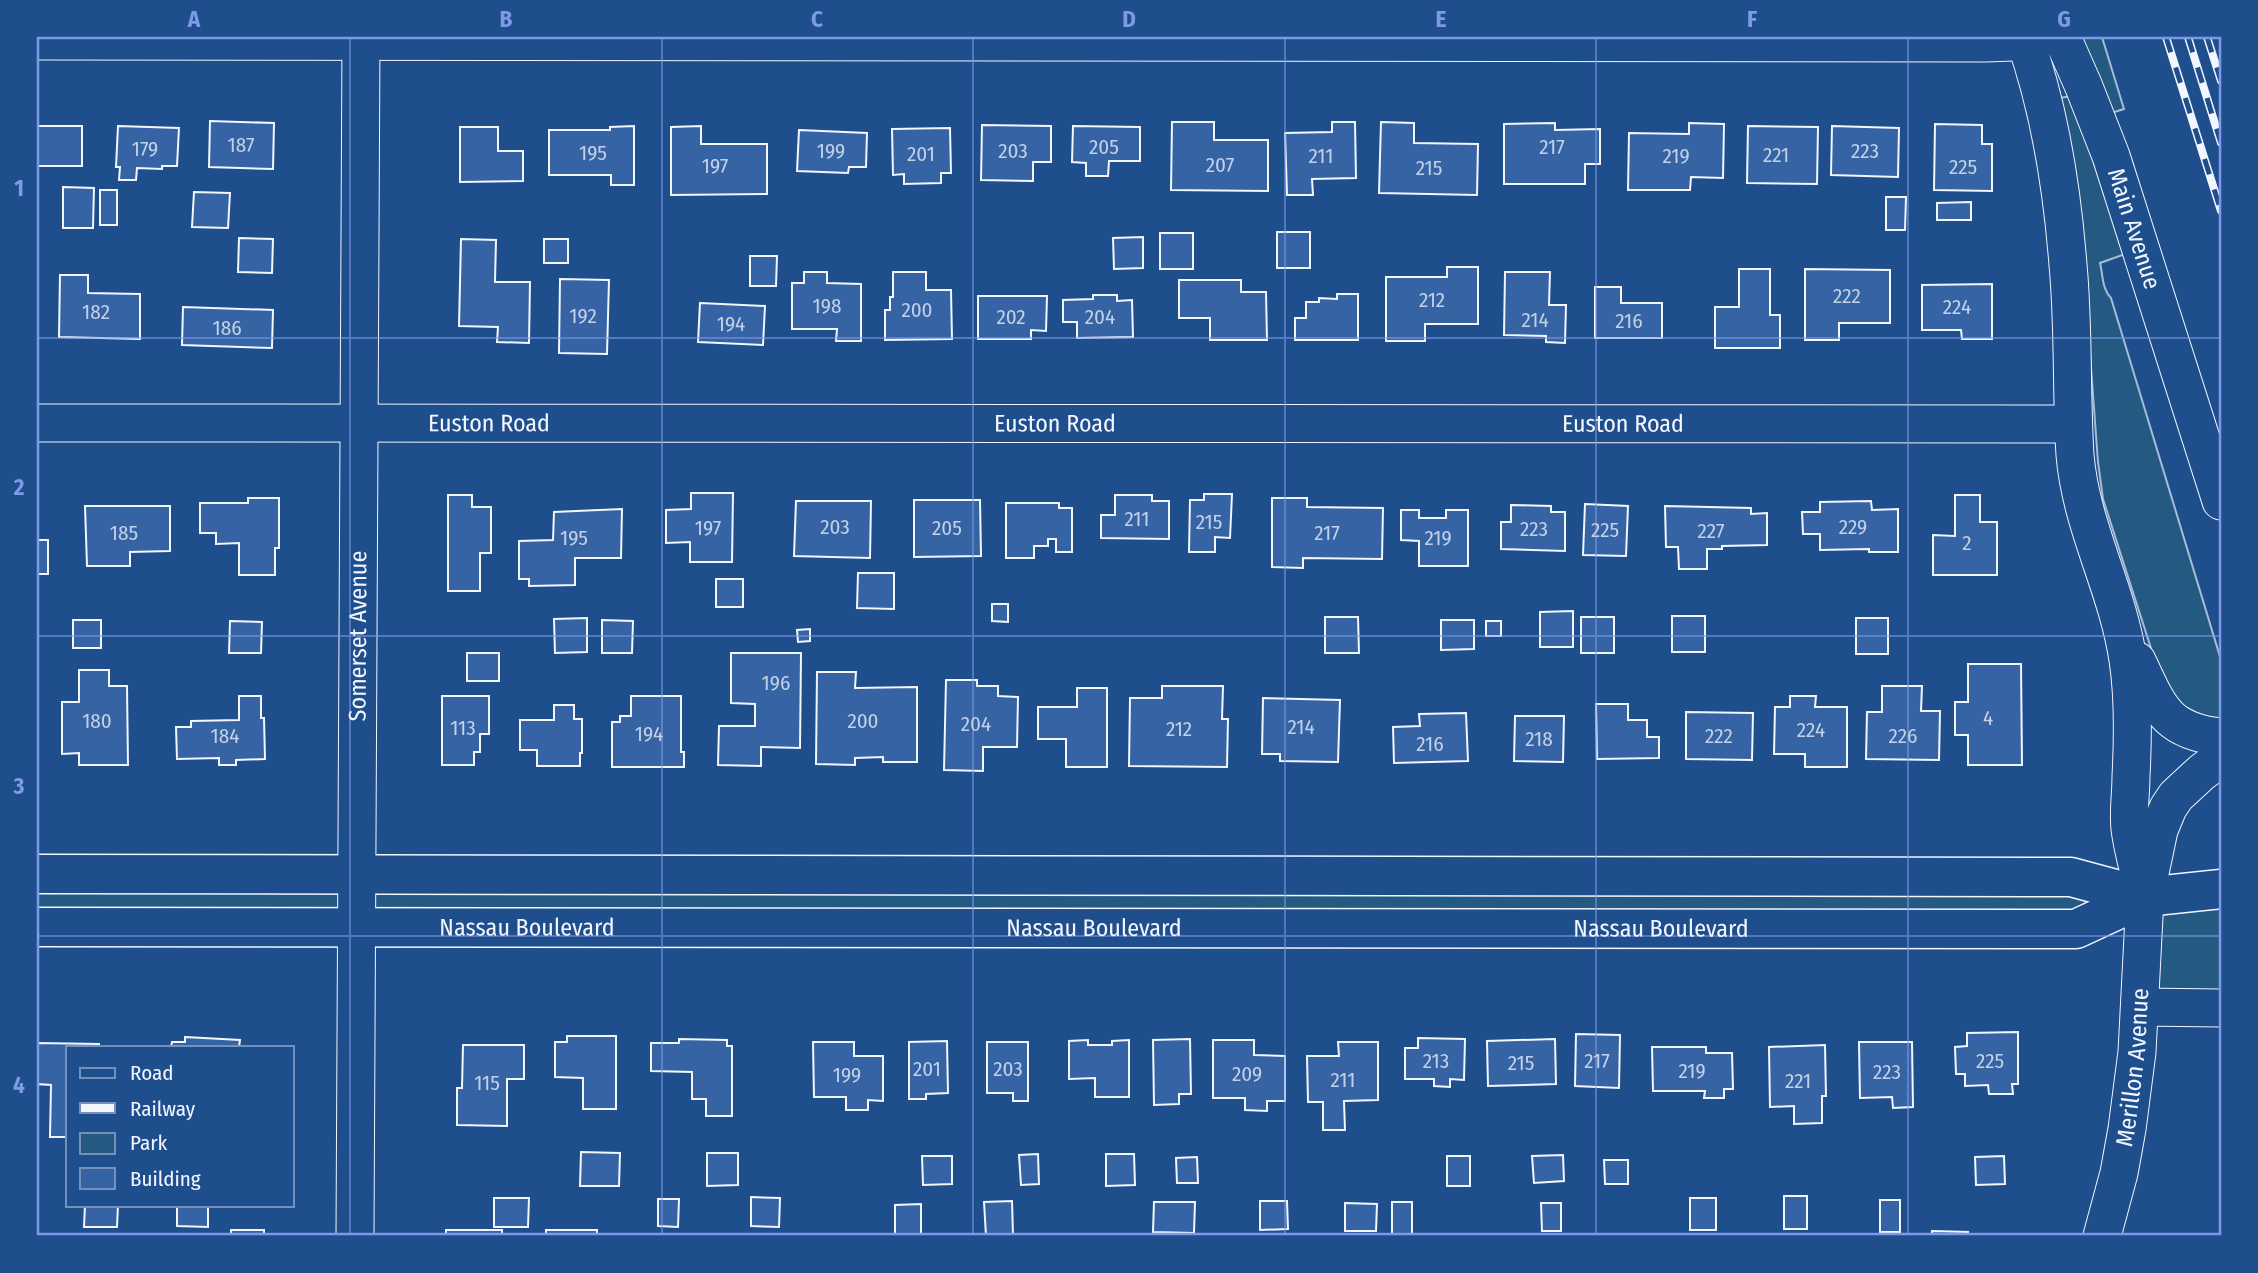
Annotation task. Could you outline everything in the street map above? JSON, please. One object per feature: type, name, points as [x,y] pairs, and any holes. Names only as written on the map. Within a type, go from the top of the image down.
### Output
[{"type":"main road","name":"Nassau Boulevard","points":[[37,874],[2071,877],[2145,897]]},
{"type":"main road","name":"Nassau Boulevard","points":[[37,927],[2076,929],[2145,897],[2221,889]]},
{"type":"street","name":"Main Avenue","points":[[2062,37],[2111,156],[2221,501]]},
{"type":"street","points":[[37,41],[361,39],[1986,43],[2032,38],[2063,219],[2069,279],[2073,425]]},
{"type":"street","name":"Somerset Avenue","points":[[355,1236],[361,39]]},
{"type":"street","name":"Euston Road","points":[[37,423],[2073,425]]},
{"type":"street","name":"Merillon Avenue","points":[[2073,425],[2082,502],[2124,635],[2158,706],[2167,716],[2186,730],[2221,737]]},
{"type":"street","name":"Merillon Avenue","points":[[2124,635],[2132,691],[2133,721],[2130,829],[2145,897]]},
{"type":"street","name":"Merillon Avenue","points":[[2102,1236],[2127,1129],[2137,1052],[2145,897],[2159,830],[2168,808],[2188,784],[2221,758]]},
{"type":"street","points":[[2140,1007],[2221,1008]]},
{"type":"green space","points":[[2076,37],[2102,37],[2124,109],[2108,114]]},
{"type":"green space","points":[[2076,95],[2128,253],[2100,263],[2103,282],[2111,298],[2221,660],[2221,725],[2167,698],[2103,499],[2082,246],[2060,98]]},
{"type":"green space","points":[[2011,878],[2120,902],[2076,929],[37,927],[37,879]]},
{"type":"green space","points":[[2221,885],[2221,1008],[2140,1007],[2145,897]]},
{"type":"building","points":[[210,121],[274,123],[273,169],[209,167]]},
{"type":"building","points":[[1172,122],[1214,122],[1214,140],[1268,140],[1268,191],[1171,190]]},
{"type":"building","points":[[1332,122],[1355,122],[1356,178],[1312,179],[1313,195],[1287,195],[1285,133],[1332,132]]},
{"type":"building","points":[[1381,122],[1414,123],[1414,143],[1478,144],[1477,195],[1379,193]]},
{"type":"building","points":[[1555,123],[1555,130],[1600,129],[1600,164],[1585,164],[1585,184],[1504,184],[1504,124]]},
{"type":"building","points":[[1689,123],[1724,124],[1723,178],[1691,177],[1690,190],[1628,190],[1629,133],[1689,134]]},
{"type":"building","points":[[1935,124],[1982,125],[1982,144],[1992,144],[1992,191],[1934,190]]},
{"type":"building","points":[[982,125],[1051,126],[1051,162],[1033,162],[1033,181],[981,180]]},
{"type":"building","points":[[37,126],[82,126],[82,166],[37,166]]},
{"type":"building","points":[[118,126],[179,128],[177,166],[162,166],[162,169],[137,168],[136,180],[119,180],[120,167],[116,167]]},
{"type":"building","points":[[634,126],[634,185],[611,185],[611,175],[549,175],[549,130],[610,130],[610,127]]},
{"type":"building","points":[[701,126],[701,144],[767,144],[767,194],[671,195],[671,127]]},
{"type":"building","points":[[1073,126],[1140,127],[1140,161],[1109,161],[1108,176],[1086,176],[1086,163],[1072,162]]},
{"type":"building","points":[[1748,126],[1818,127],[1817,184],[1747,183]]},
{"type":"building","points":[[1832,126],[1899,128],[1898,177],[1831,175]]},
{"type":"building","points":[[460,127],[498,127],[498,151],[523,151],[523,181],[460,182]]},
{"type":"building","points":[[950,128],[951,173],[941,173],[941,183],[904,184],[904,174],[893,175],[892,129]]},
{"type":"building","points":[[799,130],[867,133],[866,167],[849,167],[848,173],[797,171]]},
{"type":"building","points":[[63,187],[94,188],[93,228],[63,228]]},
{"type":"building","points":[[100,190],[117,190],[117,225],[100,225]]},
{"type":"building","points":[[194,192],[230,193],[228,228],[192,227]]},
{"type":"building","points":[[1886,197],[1906,197],[1905,230],[1886,230]]},
{"type":"building","points":[[1971,202],[1971,220],[1937,220],[1937,203]]},
{"type":"building","points":[[1277,232],[1310,232],[1310,268],[1277,268]]},
{"type":"building","points":[[1160,233],[1193,233],[1193,269],[1160,269]]},
{"type":"building","points":[[1143,237],[1143,268],[1114,269],[1113,238]]},
{"type":"building","points":[[239,238],[273,239],[272,273],[238,272]]},
{"type":"building","points":[[461,239],[496,240],[495,282],[530,282],[529,343],[497,342],[498,327],[459,326]]},
{"type":"building","points":[[544,239],[568,239],[568,263],[544,263]]},
{"type":"building","points":[[750,256],[777,256],[776,286],[750,286]]},
{"type":"building","points":[[1447,267],[1478,267],[1478,324],[1425,324],[1425,341],[1386,341],[1386,277],[1447,277]]},
{"type":"building","points":[[1739,269],[1770,269],[1770,315],[1780,315],[1780,348],[1715,348],[1715,307],[1739,307]]},
{"type":"building","points":[[1805,269],[1890,270],[1890,323],[1839,323],[1839,340],[1805,340]]},
{"type":"building","points":[[804,272],[827,272],[827,283],[861,284],[861,341],[836,341],[837,329],[792,329],[792,283],[804,283]]},
{"type":"building","points":[[893,272],[926,272],[926,290],[951,290],[952,339],[885,340],[885,310],[890,310],[890,297],[893,297]]},
{"type":"building","points":[[1505,272],[1550,272],[1549,305],[1566,305],[1565,343],[1546,342],[1546,336],[1504,335]]},
{"type":"building","points":[[60,275],[88,275],[88,293],[140,294],[140,339],[59,337]]},
{"type":"building","points":[[560,279],[609,280],[607,354],[559,353]]},
{"type":"building","points":[[1179,280],[1241,280],[1241,292],[1266,292],[1267,340],[1210,340],[1210,318],[1179,318]]},
{"type":"building","points":[[1992,284],[1992,339],[1962,339],[1961,330],[1922,330],[1922,285]]},
{"type":"building","points":[[1595,287],[1621,287],[1621,303],[1662,303],[1662,338],[1595,338]]},
{"type":"building","points":[[1337,294],[1358,294],[1358,340],[1295,340],[1295,318],[1306,318],[1306,302],[1319,302],[1319,298],[1337,299]]},
{"type":"building","points":[[1093,295],[1117,295],[1117,301],[1132,300],[1133,337],[1077,338],[1077,322],[1063,322],[1063,300],[1093,299]]},
{"type":"building","points":[[978,296],[1047,296],[1046,331],[1031,330],[1031,339],[978,339]]},
{"type":"building","points":[[700,303],[765,306],[763,345],[698,342]]},
{"type":"building","points":[[183,307],[273,310],[272,348],[182,345]]},
{"type":"building","points":[[691,493],[733,493],[732,562],[690,562],[690,542],[666,543],[666,510],[691,509]]},
{"type":"building","points":[[1204,494],[1232,494],[1230,538],[1215,537],[1215,552],[1189,552],[1190,500],[1204,500]]},
{"type":"building","points":[[448,495],[472,495],[472,507],[491,507],[491,553],[480,553],[480,591],[448,591]]},
{"type":"building","points":[[1115,495],[1152,495],[1152,501],[1169,501],[1169,539],[1101,538],[1101,515],[1115,515]]},
{"type":"building","points":[[1955,495],[1980,495],[1980,522],[1997,522],[1997,575],[1933,575],[1933,535],[1955,536]]},
{"type":"building","points":[[248,498],[279,498],[279,548],[275,548],[275,575],[239,575],[239,543],[216,544],[216,533],[200,533],[200,503],[248,503]]},
{"type":"building","points":[[1272,498],[1307,498],[1307,507],[1383,508],[1382,559],[1303,558],[1303,568],[1272,567]]},
{"type":"building","points":[[914,500],[980,500],[981,556],[914,557]]},
{"type":"building","points":[[796,501],[871,501],[870,558],[794,556]]},
{"type":"building","points":[[1871,501],[1872,510],[1898,509],[1898,552],[1869,552],[1869,549],[1820,550],[1820,534],[1803,534],[1802,512],[1820,512],[1820,502]]},
{"type":"building","points":[[1006,503],[1059,503],[1059,508],[1072,508],[1072,552],[1056,552],[1056,539],[1048,539],[1048,546],[1034,546],[1034,558],[1006,558]]},
{"type":"building","points":[[1585,504],[1628,506],[1626,556],[1583,555]]},
{"type":"building","points":[[1511,505],[1551,506],[1551,512],[1565,512],[1565,551],[1501,549],[1501,522],[1511,522]]},
{"type":"building","points":[[85,506],[170,506],[170,551],[130,552],[130,566],[87,566]]},
{"type":"building","points":[[1665,506],[1751,508],[1751,514],[1767,513],[1767,545],[1707,549],[1707,569],[1679,569],[1678,547],[1666,547]]},
{"type":"building","points":[[622,509],[621,558],[575,558],[575,585],[529,586],[529,579],[519,579],[519,541],[553,540],[554,512]]},
{"type":"building","points":[[1401,510],[1419,510],[1419,518],[1446,518],[1446,510],[1468,510],[1468,566],[1419,566],[1419,541],[1401,540]]},
{"type":"building","points":[[37,540],[48,540],[48,574],[37,574]]},
{"type":"building","points":[[858,573],[894,573],[894,609],[857,608]]},
{"type":"building","points":[[716,579],[743,579],[743,607],[716,607]]},
{"type":"building","points":[[992,604],[1008,604],[1008,622],[992,621]]},
{"type":"building","points":[[1573,611],[1573,647],[1540,647],[1540,612]]},
{"type":"building","points":[[1672,616],[1705,616],[1705,652],[1672,652]]},
{"type":"building","points":[[1325,617],[1358,617],[1359,653],[1325,653]]},
{"type":"building","points":[[1581,617],[1614,617],[1614,653],[1581,653]]},
{"type":"building","points":[[587,618],[587,652],[555,653],[554,619]]},
{"type":"building","points":[[1856,618],[1888,618],[1888,654],[1856,654]]},
{"type":"building","points":[[73,620],[101,620],[101,648],[73,648]]},
{"type":"building","points":[[602,620],[633,621],[632,653],[602,653]]},
{"type":"building","points":[[1441,620],[1474,620],[1474,649],[1441,650]]},
{"type":"building","points":[[230,621],[262,622],[261,653],[229,653]]},
{"type":"building","points":[[1486,621],[1501,621],[1501,636],[1486,636]]},
{"type":"building","points":[[810,629],[810,641],[798,642],[797,630]]},
{"type":"building","points":[[467,653],[499,653],[499,681],[467,681]]},
{"type":"building","points":[[731,653],[801,653],[800,748],[761,747],[761,766],[718,765],[719,726],[755,726],[755,704],[731,703]]},
{"type":"building","points":[[1968,664],[2021,664],[2022,765],[1968,765],[1968,735],[1955,735],[1955,702],[1968,702]]},
{"type":"building","points":[[79,670],[109,670],[109,686],[127,686],[128,765],[79,765],[79,753],[62,754],[62,702],[79,702]]},
{"type":"building","points":[[817,672],[856,672],[855,688],[917,687],[917,762],[883,762],[883,757],[855,758],[855,765],[816,764]]},
{"type":"building","points":[[946,680],[977,680],[977,686],[998,686],[998,696],[1018,697],[1017,747],[983,747],[983,771],[944,770]]},
{"type":"building","points":[[1162,686],[1223,686],[1222,719],[1228,719],[1227,767],[1129,766],[1130,698],[1162,698]]},
{"type":"building","points":[[1882,686],[1922,686],[1921,711],[1940,711],[1939,760],[1866,759],[1867,712],[1882,712]]},
{"type":"building","points":[[1077,688],[1107,688],[1107,767],[1066,767],[1066,739],[1038,739],[1038,707],[1077,707]]},
{"type":"building","points":[[239,696],[261,696],[265,759],[236,760],[236,765],[219,765],[219,758],[177,759],[176,727],[191,727],[191,721],[239,720]]},
{"type":"building","points":[[442,696],[489,696],[489,734],[480,734],[480,752],[474,752],[474,765],[442,765]]},
{"type":"building","points":[[631,696],[681,696],[681,752],[684,752],[684,767],[612,767],[612,722],[620,722],[620,716],[631,716]]},
{"type":"building","points":[[1790,696],[1816,696],[1815,707],[1847,707],[1847,767],[1805,767],[1805,754],[1774,754],[1775,707],[1790,707]]},
{"type":"building","points":[[1263,698],[1340,700],[1338,762],[1280,761],[1280,754],[1262,754]]},
{"type":"building","points":[[1596,704],[1628,704],[1628,720],[1647,720],[1647,737],[1659,737],[1659,758],[1597,759]]},
{"type":"building","points":[[554,705],[574,705],[574,719],[582,719],[580,766],[537,766],[537,750],[520,750],[520,720],[554,720]]},
{"type":"building","points":[[1686,712],[1753,713],[1752,760],[1686,759]]},
{"type":"building","points":[[1466,713],[1468,761],[1394,763],[1393,727],[1420,726],[1419,714]]},
{"type":"building","points":[[1515,716],[1564,716],[1563,762],[1514,761]]},
{"type":"building","points":[[2018,1032],[2018,1084],[2012,1084],[2013,1094],[1989,1094],[1988,1085],[1965,1086],[1965,1074],[1956,1074],[1955,1047],[1967,1046],[1967,1033]]},
{"type":"building","points":[[1576,1034],[1620,1035],[1619,1088],[1575,1086]]},
{"type":"building","points":[[567,1036],[616,1036],[616,1109],[583,1109],[583,1078],[555,1077],[555,1042],[567,1042]]},
{"type":"building","points":[[185,1037],[240,1040],[239,1046],[171,1046],[172,1042],[185,1042]]},
{"type":"building","points":[[1418,1038],[1465,1039],[1464,1080],[1450,1079],[1450,1087],[1434,1086],[1434,1079],[1405,1079],[1405,1048],[1418,1048]]},
{"type":"building","points":[[679,1039],[727,1040],[727,1046],[732,1046],[732,1116],[706,1116],[706,1099],[692,1099],[692,1072],[651,1071],[651,1043],[679,1043]]},
{"type":"building","points":[[1190,1039],[1191,1094],[1179,1094],[1179,1104],[1154,1105],[1153,1040]]},
{"type":"building","points":[[1555,1039],[1556,1084],[1488,1086],[1487,1041]]},
{"type":"building","points":[[1088,1040],[1088,1045],[1112,1045],[1112,1041],[1129,1040],[1129,1097],[1095,1097],[1095,1078],[1069,1079],[1069,1041]]},
{"type":"building","points":[[1213,1040],[1254,1040],[1254,1055],[1285,1056],[1285,1101],[1267,1101],[1267,1111],[1245,1110],[1245,1098],[1213,1098]]},
{"type":"building","points":[[947,1041],[948,1093],[926,1094],[926,1099],[909,1099],[909,1042]]},
{"type":"building","points":[[813,1042],[854,1042],[854,1056],[883,1056],[883,1101],[868,1100],[868,1110],[846,1110],[846,1097],[814,1097]]},
{"type":"building","points":[[987,1042],[1028,1042],[1028,1101],[1013,1101],[1013,1093],[987,1093]]},
{"type":"building","points":[[1338,1042],[1378,1042],[1378,1100],[1344,1101],[1345,1130],[1323,1130],[1323,1102],[1308,1102],[1307,1056],[1339,1056]]},
{"type":"building","points":[[1859,1042],[1912,1042],[1913,1107],[1893,1108],[1892,1097],[1860,1098]]},
{"type":"building","points":[[37,1043],[99,1044],[66,1046],[66,1137],[50,1137],[51,1085],[37,1084]]},
{"type":"building","points":[[463,1045],[524,1045],[524,1079],[507,1079],[507,1126],[457,1125],[457,1088],[462,1088]]},
{"type":"building","points":[[1825,1045],[1826,1096],[1822,1096],[1822,1123],[1794,1124],[1794,1106],[1770,1107],[1769,1047]]},
{"type":"building","points":[[1652,1047],[1706,1047],[1706,1053],[1732,1053],[1733,1089],[1724,1089],[1724,1098],[1704,1098],[1705,1091],[1653,1091]]},
{"type":"building","points":[[581,1152],[620,1153],[619,1186],[580,1186]]},
{"type":"building","points":[[707,1153],[738,1153],[738,1185],[707,1186]]},
{"type":"building","points":[[1038,1154],[1039,1184],[1021,1185],[1019,1155]]},
{"type":"building","points":[[1106,1154],[1134,1154],[1135,1185],[1106,1186]]},
{"type":"building","points":[[1563,1155],[1564,1181],[1534,1183],[1532,1156]]},
{"type":"building","points":[[922,1156],[952,1156],[952,1184],[923,1185]]},
{"type":"building","points":[[1447,1156],[1470,1156],[1470,1186],[1447,1186]]},
{"type":"building","points":[[2004,1156],[2005,1184],[1976,1185],[1975,1157]]},
{"type":"building","points":[[1197,1157],[1198,1183],[1177,1183],[1176,1158]]},
{"type":"building","points":[[1604,1160],[1628,1160],[1628,1184],[1605,1184]]},
{"type":"building","points":[[1784,1196],[1807,1196],[1807,1229],[1784,1229]]},
{"type":"building","points":[[751,1197],[780,1198],[779,1227],[751,1226]]},
{"type":"building","points":[[494,1198],[529,1198],[528,1227],[494,1227]]},
{"type":"building","points":[[1690,1198],[1716,1198],[1716,1230],[1690,1230]]},
{"type":"building","points":[[658,1199],[679,1199],[678,1227],[658,1226]]},
{"type":"building","points":[[1880,1200],[1900,1200],[1900,1232],[1880,1232]]},
{"type":"building","points":[[1012,1201],[1013,1235],[986,1236],[984,1202]]},
{"type":"building","points":[[1260,1201],[1287,1201],[1288,1229],[1260,1230]]},
{"type":"building","points":[[1154,1202],[1195,1202],[1194,1233],[1153,1232]]},
{"type":"building","points":[[1392,1202],[1412,1202],[1412,1235],[1392,1235]]},
{"type":"building","points":[[1345,1203],[1377,1204],[1376,1231],[1345,1231]]},
{"type":"building","points":[[1541,1203],[1561,1203],[1561,1231],[1542,1231]]},
{"type":"building","points":[[921,1204],[921,1234],[895,1235],[895,1205]]},
{"type":"building","points":[[85,1206],[118,1206],[117,1227],[84,1227]]},
{"type":"building","points":[[177,1206],[208,1206],[208,1227],[177,1226]]},
{"type":"building","points":[[231,1230],[264,1230],[264,1236],[231,1236]]},
{"type":"building","points":[[446,1230],[502,1230],[502,1236],[446,1236]]},
{"type":"building","points":[[546,1230],[597,1230],[597,1236],[546,1236]]},
{"type":"building","points":[[1932,1231],[1968,1232],[1968,1236],[1932,1236]]},
{"type":"railway","points":[[2166,37],[2221,211]]},
{"type":"railway","points":[[2188,37],[2221,143]]},
{"type":"railway","points":[[2207,37],[2221,81]]}]
